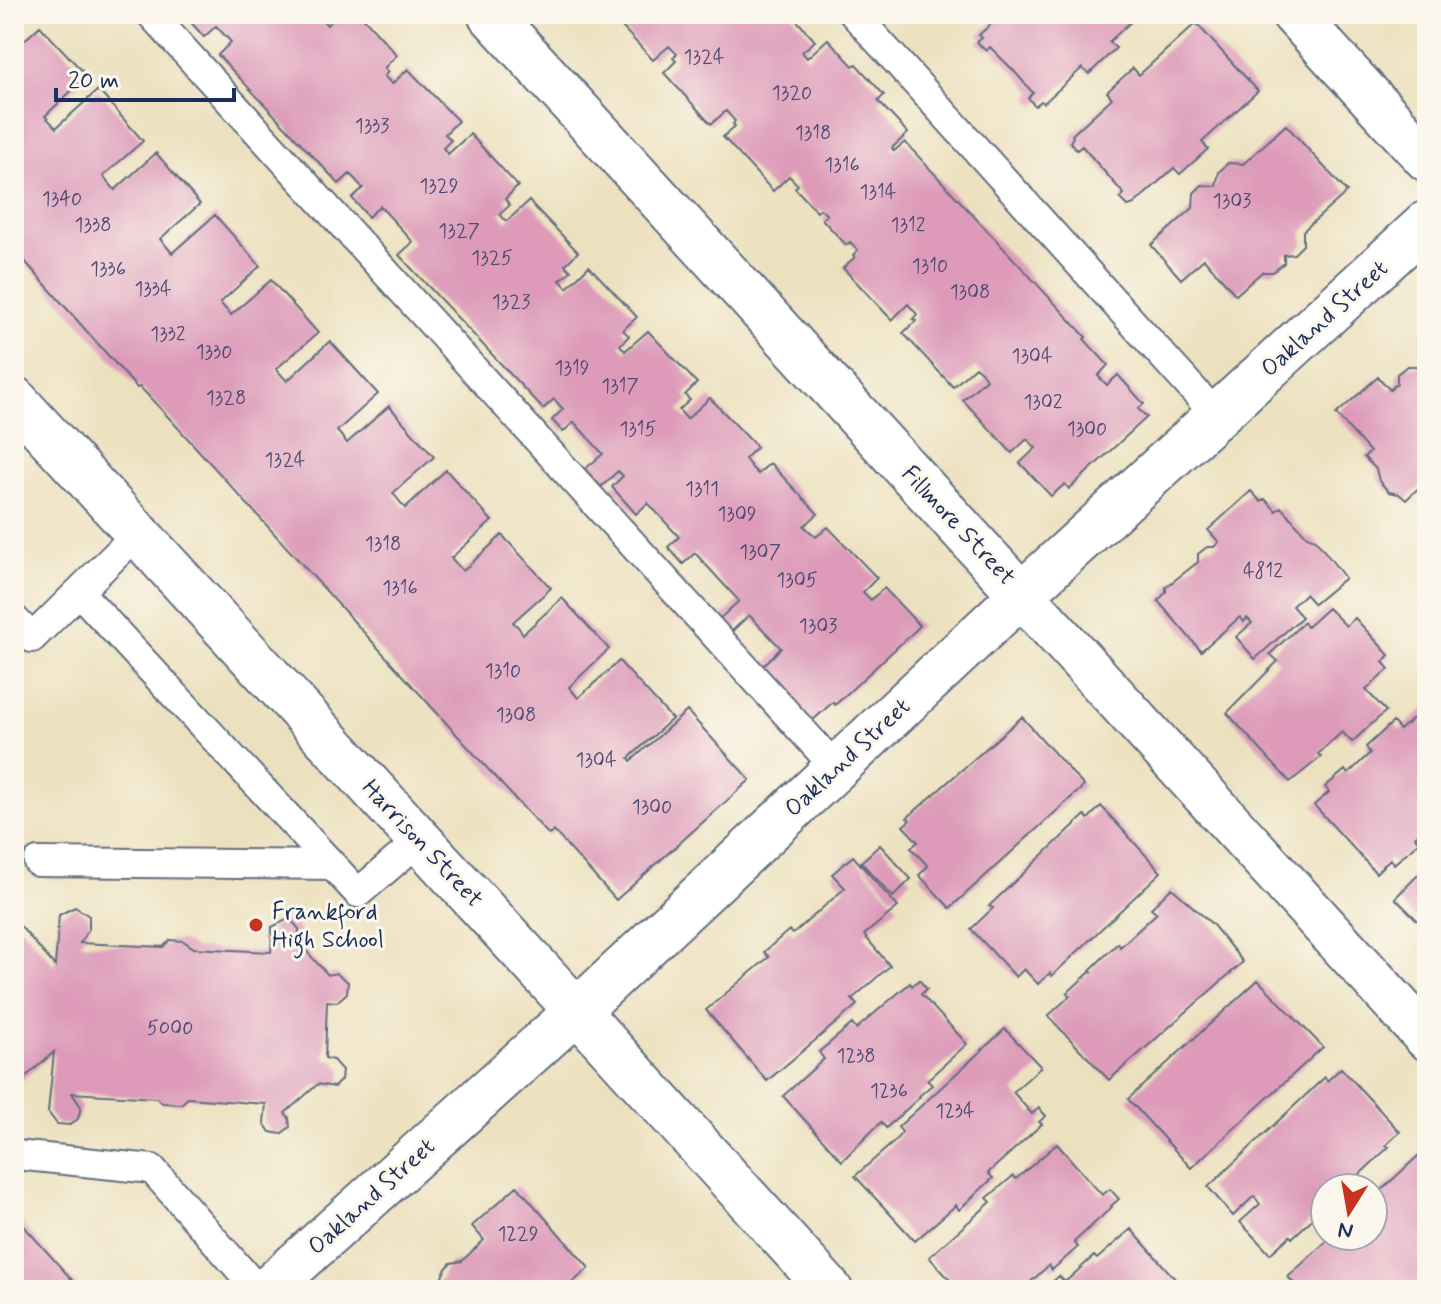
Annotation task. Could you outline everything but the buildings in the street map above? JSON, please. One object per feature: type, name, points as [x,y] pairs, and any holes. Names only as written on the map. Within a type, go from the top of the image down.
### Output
[{"type":"street","name":"Fillmore Street","points":[[490,14],[1427,1038]]},
{"type":"street","points":[[1294,14],[1427,159]]},
{"type":"street","name":"Oakland Street","points":[[267,1290],[577,1011],[1022,594],[1427,223]]},
{"type":"street","name":"Harrison Street","points":[[14,399],[830,1290]]},
{"type":"lane","points":[[151,14],[836,768]]},
{"type":"lane","points":[[854,14],[1217,416]]},
{"type":"lane","points":[[14,619],[32,638],[138,533]]},
{"type":"lane","points":[[79,592],[358,893],[420,840]]},
{"type":"lane","points":[[38,862],[332,865]]},
{"type":"lane","points":[[16,1155],[152,1169],[258,1290]]},
{"type":"place","name":"Frankford High School","points":[[256,925]]}]
